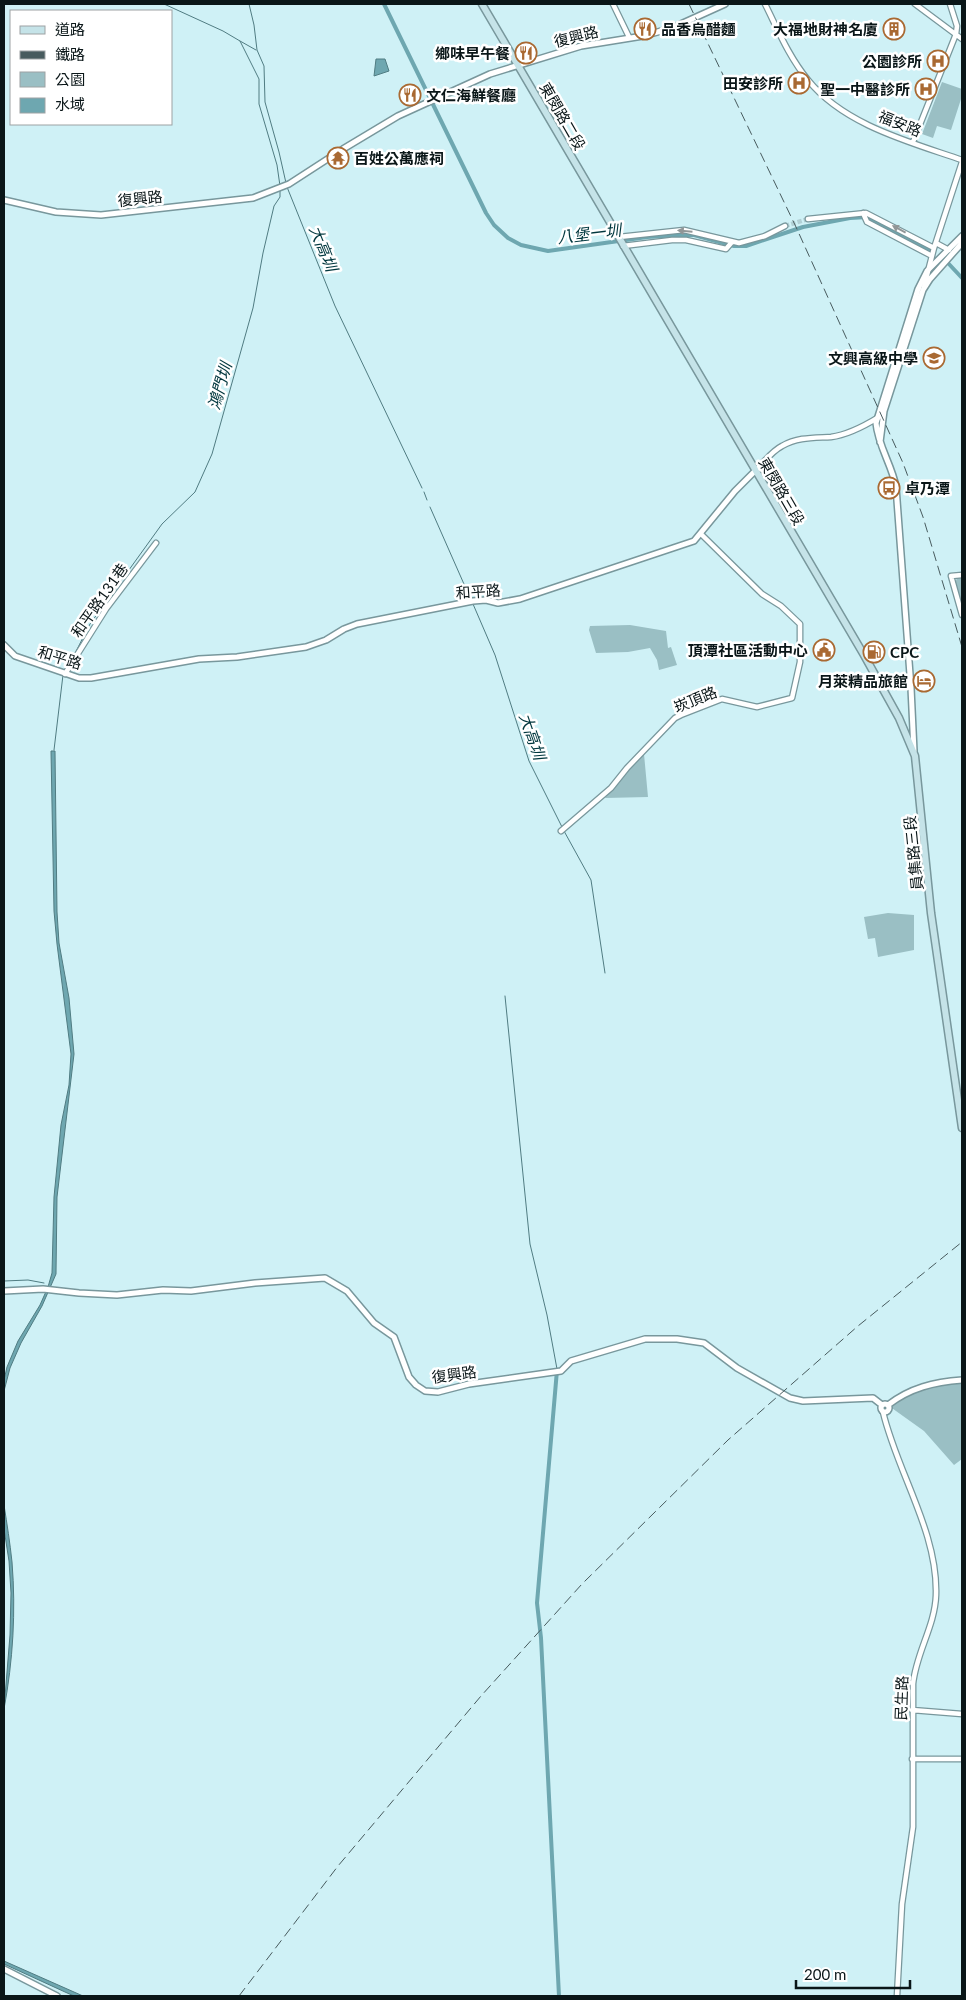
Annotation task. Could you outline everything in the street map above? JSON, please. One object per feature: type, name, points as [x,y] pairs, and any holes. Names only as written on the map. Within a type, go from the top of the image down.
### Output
[{"type":"main road","name":"東閔路二段","points":[[482,4],[621,241]]},
{"type":"main road","name":"東閔路三段","points":[[621,241],[887,696],[914,756]]},
{"type":"main road","name":"員集路三段","points":[[914,756],[936,948],[962,1128]]},
{"type":"street","points":[[613,4],[629,38]]},
{"type":"street","name":"復興路","points":[[4,200],[56,212],[101,215],[252,198],[283,187],[382,125],[481,78],[518,64],[581,46],[643,36],[681,26],[725,4]]},
{"type":"street","name":"福安路","points":[[765,4],[796,64],[818,91],[834,104],[859,120],[962,161]]},
{"type":"street","points":[[915,4],[962,39]]},
{"type":"street","points":[[914,142],[956,34],[957,26],[950,4]]},
{"type":"street","points":[[880,443],[884,412],[962,161]]},
{"type":"street","points":[[863,213],[867,222],[932,256]]},
{"type":"street","points":[[808,219],[866,213],[949,253]]},
{"type":"street","points":[[621,241],[684,230],[732,242],[751,240],[785,226]]},
{"type":"street","points":[[923,290],[940,263],[962,236]]},
{"type":"street","points":[[621,241],[686,240],[726,249],[732,242]]},
{"type":"street","points":[[949,253],[962,243]]},
{"type":"street","points":[[914,756],[911,688],[896,487],[893,472],[877,437],[876,423],[918,289],[927,271],[940,263]]},
{"type":"street","name":"和平路","points":[[4,645],[15,656],[79,678],[91,678],[199,659],[237,657],[306,647],[326,640],[344,629],[357,624],[471,601],[486,600],[498,603],[528,597],[694,542],[735,491],[780,447],[803,438],[833,437],[848,432],[878,418],[884,412]]},
{"type":"street","name":"崁頂路","points":[[561,831],[611,788],[627,768],[676,718],[722,699],[757,707],[792,698],[800,662],[800,624],[781,606],[762,594],[701,534]]},
{"type":"street","name":"和平路131巷","points":[[64,673],[106,609],[156,543]]},
{"type":"street","points":[[962,575],[950,576],[962,615]]},
{"type":"street","name":"復興路","points":[[4,1291],[44,1289],[117,1295],[162,1290],[191,1291],[255,1283],[325,1278],[347,1291],[374,1322],[394,1337],[409,1377],[416,1385],[425,1390],[438,1392],[469,1384],[561,1372],[570,1362],[645,1340],[677,1338],[704,1343],[737,1368],[790,1398],[803,1401],[873,1398],[885,1405]]},
{"type":"street","points":[[883,1412],[888,1411],[885,1405],[901,1395],[924,1385],[962,1380]]},
{"type":"street","name":"民生路","points":[[883,1412],[893,1448],[916,1506],[936,1574],[935,1602],[930,1625],[914,1670],[912,1710],[913,1827],[902,1904],[897,1996]]},
{"type":"street","points":[[912,1710],[962,1714]]},
{"type":"street","points":[[912,1759],[962,1759]]},
{"type":"street","points":[[4,1970],[57,1996]]},
{"type":"green space","points":[[942,82],[962,89],[962,96],[951,130],[937,126],[933,138],[922,134]]},
{"type":"green space","points":[[957,578],[962,578],[962,607],[955,583]]},
{"type":"green space","points":[[630,625],[666,631],[668,648],[671,647],[677,665],[659,670],[657,660],[650,648],[628,652],[596,653],[589,630],[590,626]]},
{"type":"green space","points":[[644,754],[648,797],[605,798],[625,772]]},
{"type":"green space","points":[[888,913],[914,915],[914,950],[878,957],[875,938],[868,939],[864,917]]},
{"type":"green space","points":[[962,1380],[962,1459],[954,1465],[924,1431],[889,1406],[924,1385]]},
{"type":"water","points":[[376,59],[385,59],[389,71],[374,76]]},
{"type":"water","points":[[51,751],[55,751],[59,943],[69,998],[74,1054],[57,1197],[56,1274],[42,1306],[21,1343],[10,1368],[4,1391],[7,1367],[18,1341],[40,1305],[52,1273],[54,1197],[61,1125],[69,1085],[71,1054],[54,911]]},
{"type":"water","points":[[4,1505],[12,1562],[14,1617],[10,1673],[4,1709],[10,1635],[11,1593],[4,1529]]},
{"type":"water","points":[[4,1961],[83,1996],[74,1996],[4,1964]]},
{"type":"waterway","name":"鴻門圳","points":[[164,4],[223,31],[240,41],[259,79],[259,104],[277,165],[280,186]]},
{"type":"waterway","name":"大高圳","points":[[249,4],[257,50],[264,66],[265,102],[286,183]]},
{"type":"waterway","name":"八堡一圳","points":[[384,4],[486,213],[494,225],[508,238],[521,245],[548,251],[647,237],[694,235],[734,246],[746,246],[803,227],[850,218],[868,217],[929,250]]},
{"type":"waterway","points":[[240,41],[256,50]]},
{"type":"waterway","name":"大高圳","points":[[287,187],[335,306],[422,488]]},
{"type":"waterway","name":"鴻門圳","points":[[70,663],[90,624],[162,524],[195,492],[212,454],[253,308],[263,253],[274,206],[280,197],[280,190]]},
{"type":"waterway","name":"八堡一圳","points":[[948,263],[962,278]]},
{"type":"waterway","name":"大高圳","points":[[424,492],[427,500]]},
{"type":"waterway","name":"大高圳","points":[[430,507],[471,600]]},
{"type":"waterway","name":"大高圳","points":[[473,604],[495,655],[529,761],[562,827]]},
{"type":"waterway","name":"鴻門圳","points":[[54,750],[63,675]]},
{"type":"waterway","name":"大高圳","points":[[564,831],[591,880],[605,973]]},
{"type":"waterway","points":[[505,996],[530,1244],[547,1315],[557,1369]]},
{"type":"waterway","points":[[4,1281],[28,1280],[44,1283]]},
{"type":"waterway","points":[[557,1370],[537,1603],[541,1638],[559,1996]]},
{"type":"tunnel","points":[[785,226],[808,219]]},
{"type":"railway","points":[[689,4],[796,227],[903,463],[923,517],[962,647]]},
{"type":"railway","points":[[239,1996],[338,1866],[481,1696],[582,1584],[728,1440],[858,1326],[962,1242]]},
{"type":"place","name":"品香烏醋麵","points":[[645,29]]},
{"type":"place","name":"大福地財神名廈","points":[[894,29]]},
{"type":"place","name":"鄉味早午餐","points":[[526,53]]},
{"type":"place","name":"公園診所","points":[[938,61]]},
{"type":"place","name":"田安診所","points":[[799,83]]},
{"type":"place","name":"聖一中醫診所","points":[[926,89]]},
{"type":"place","name":"文仁海鮮餐廳","points":[[410,95]]},
{"type":"place","name":"百姓公萬應祠","points":[[338,158]]},
{"type":"place","name":"文興高級中學","points":[[934,358]]},
{"type":"place","name":"卓乃潭","points":[[889,488]]},
{"type":"place","name":"頂潭社區活動中心","points":[[824,650]]},
{"type":"place","name":"CPC","points":[[874,652]]},
{"type":"place","name":"月萊精品旅館","points":[[924,681]]}]
